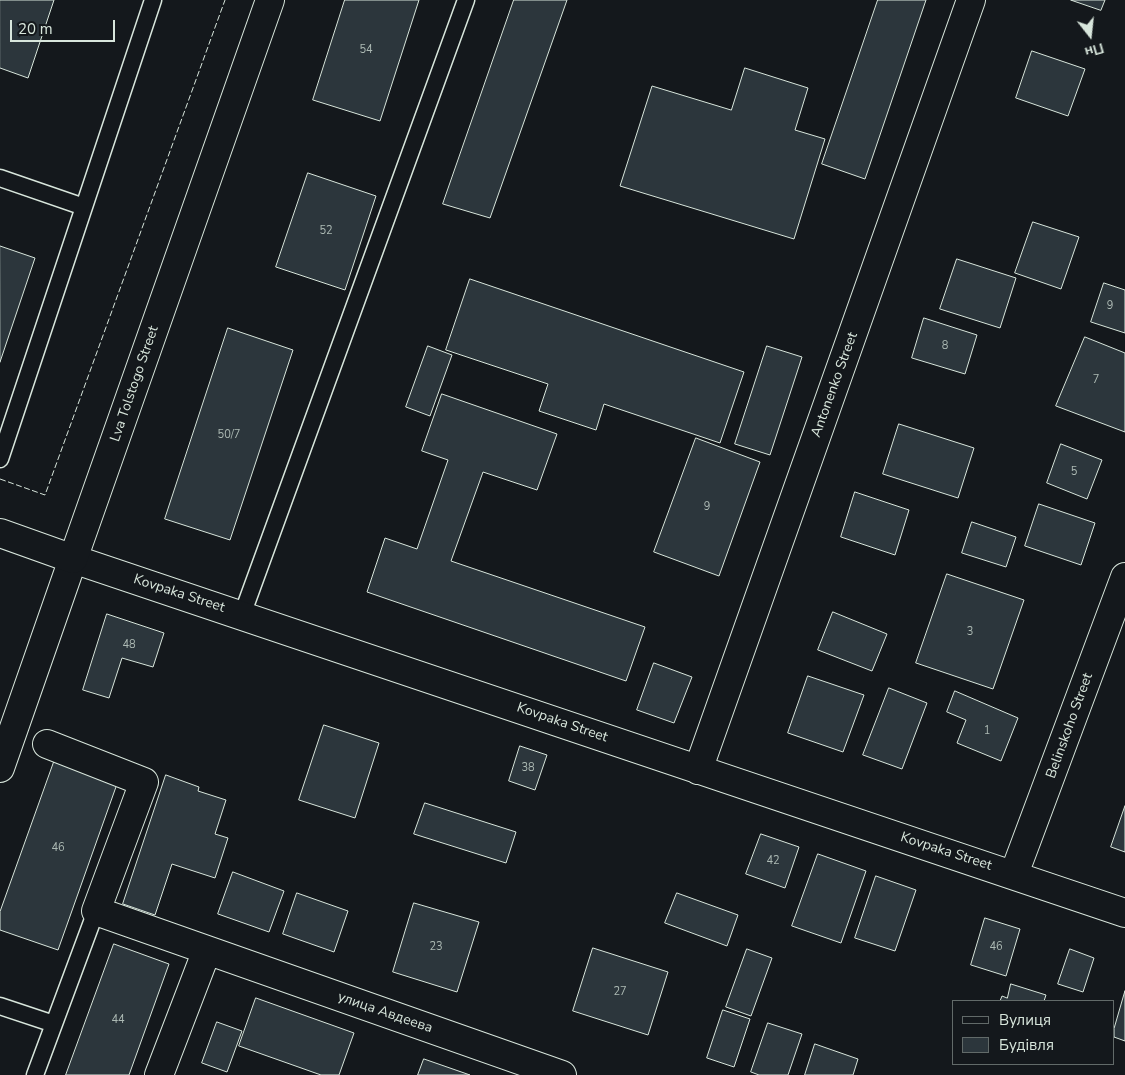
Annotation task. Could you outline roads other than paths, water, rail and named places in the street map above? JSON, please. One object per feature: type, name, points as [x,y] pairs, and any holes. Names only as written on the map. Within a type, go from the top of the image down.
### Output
[{"type":"street","name":"Lva Tolstogo Street","points":[[0,768],[270,0]]},
{"type":"street","name":"Antonenko Street","points":[[698,770],[971,0]]},
{"type":"street","name":"Kovpaka Street","points":[[0,533],[1125,913]]},
{"type":"street","name":"Belinskoho Street","points":[[1014,874],[1125,577]]},
{"type":"street","points":[[47,744],[144,782],[96,912]]},
{"type":"street","name":"улица Авдеева","points":[[96,912],[562,1075]]},
{"type":"street","points":[[160,1075],[208,950]]},
{"type":"lane","points":[[0,459],[152,0]]},
{"type":"lane","points":[[242,615],[466,0]]},
{"type":"lane","points":[[0,178],[84,207]]},
{"type":"lane","points":[[35,1075],[96,912]]},
{"type":"lane","points":[[0,1006],[54,1024]]}]
